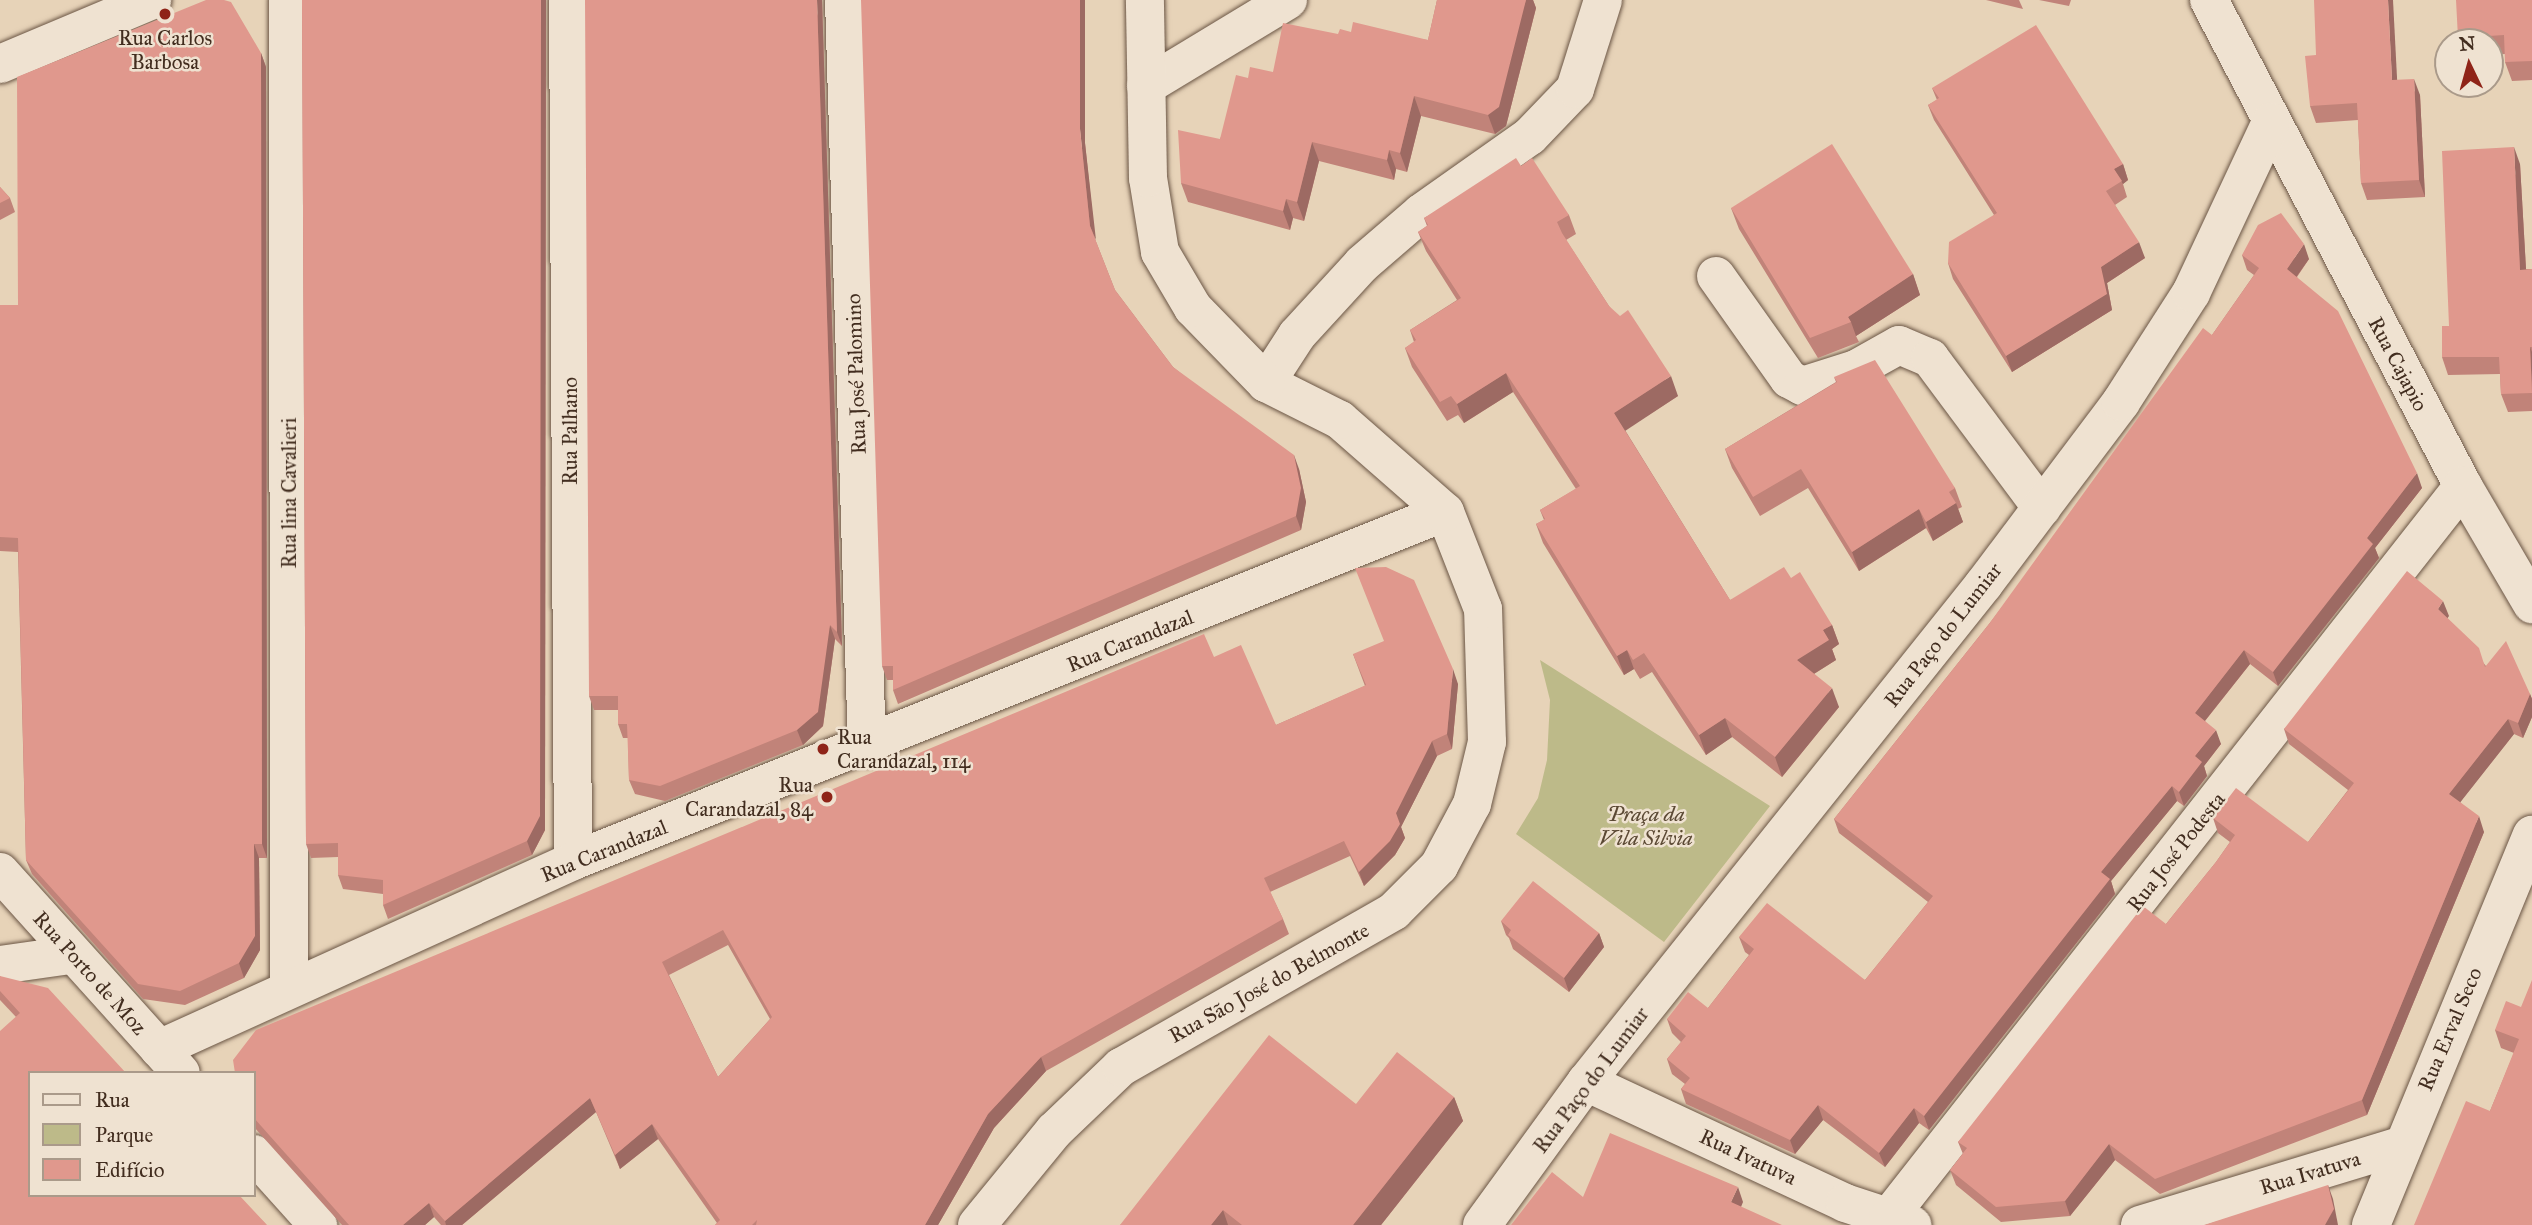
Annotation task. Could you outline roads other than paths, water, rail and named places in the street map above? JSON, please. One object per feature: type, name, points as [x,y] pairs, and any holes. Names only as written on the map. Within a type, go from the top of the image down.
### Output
[{"type":"street","points":[[0,64],[152,0]]},
{"type":"street","name":"Rua lina Cavalieri","points":[[288,0],[289,986]]},
{"type":"street","name":"Rua Palhano","points":[[568,0],[572,862]]},
{"type":"street","name":"Rua José Palomino","points":[[844,0],[867,748]]},
{"type":"street","name":"Rua São José do Belmonte","points":[[977,1225],[1054,1131],[1121,1067],[1327,954],[1394,911],[1439,866],[1472,804],[1487,742],[1489,671],[1483,609],[1445,512],[1340,420],[1266,383],[1193,308],[1160,252],[1148,178],[1144,0]]},
{"type":"street","points":[[1146,86],[1288,0]]},
{"type":"street","points":[[1266,383],[1297,335],[1362,264],[1422,213],[1530,136],[1576,89],[1603,0]]},
{"type":"street","points":[[2209,0],[2271,122]]},
{"type":"street","name":"Rua Cajapio","points":[[2271,122],[2463,486],[2532,604]]},
{"type":"street","name":"Rua Paço do Lumiar","points":[[1482,1225],[1586,1082],[2042,508],[2191,293],[2271,122]]},
{"type":"street","points":[[1716,276],[1789,379],[1802,386],[1856,369],[1899,345],[1930,358],[2042,508]]},
{"type":"street","name":"Rua José Podesta","points":[[1900,1222],[2463,486]]},
{"type":"street","name":"Rua Carandazal","points":[[170,1061],[289,986],[572,862],[867,748],[1445,512]]},
{"type":"street","name":"Rua Erval Seco","points":[[2371,1225],[2400,1146],[2532,835]]},
{"type":"street","name":"Rua Porto de Moz","points":[[0,872],[70,955],[170,1061]]},
{"type":"street","points":[[0,965],[70,955]]},
{"type":"street","name":"Rua Ivatuva","points":[[1586,1082],[1841,1214],[1900,1222]]},
{"type":"street","name":"Rua Ivatuva","points":[[2140,1225],[2400,1146]]},
{"type":"street","points":[[256,1156],[318,1225]]},
{"type":"place","name":"Rua Carlos Barbosa","points":[[165,14]]},
{"type":"place","name":"Rua Carandazal, 114","points":[[823,749]]},
{"type":"place","name":"Rua Carandazal, 84","points":[[827,797]]},
{"type":"park label","name":"Praça da Vila Silvia","points":[[1646,826]]}]
